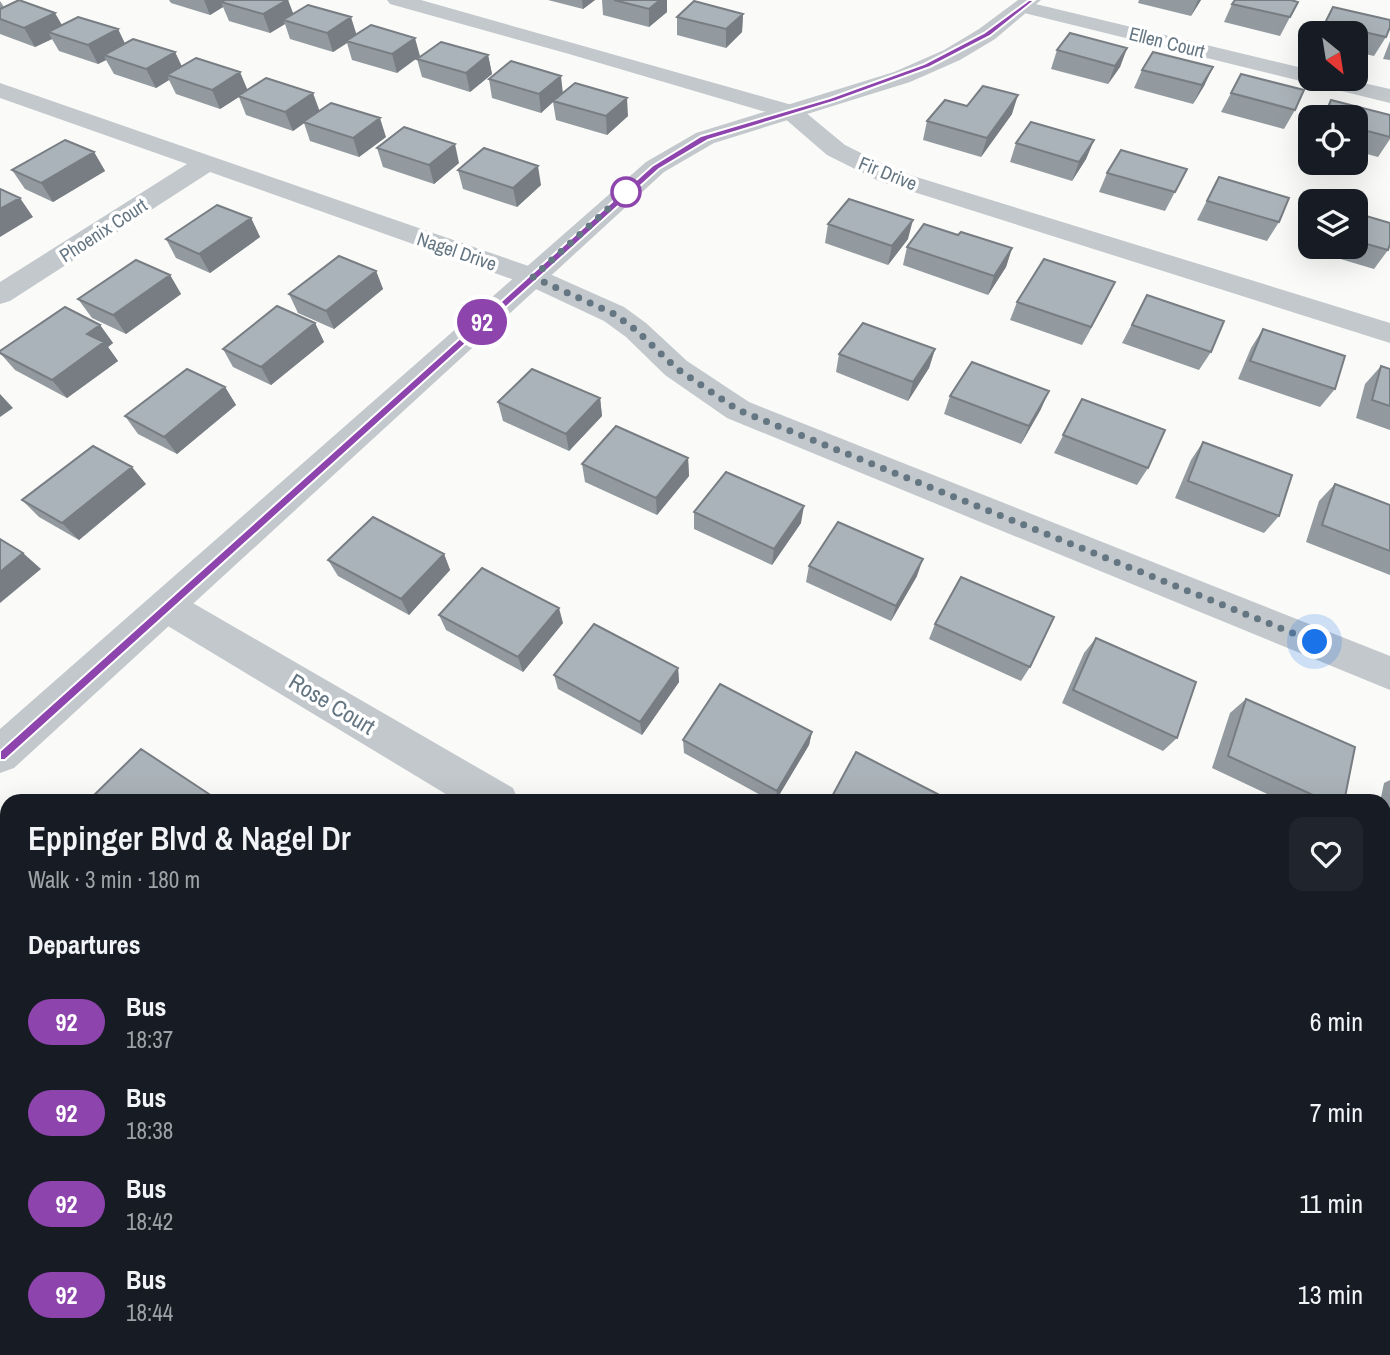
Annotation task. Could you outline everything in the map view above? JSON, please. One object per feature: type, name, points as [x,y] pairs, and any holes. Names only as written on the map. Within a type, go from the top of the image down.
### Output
[{"type":"street","name":"Fir Drive","points":[[397,0],[791,112],[836,150],[888,176],[1390,332]]},
{"type":"street","points":[[0,755],[655,167],[705,138],[902,77],[952,55],[987,34],[1027,3]]},
{"type":"street","name":"Ellen Court","points":[[1027,3],[1298,74]]},
{"type":"street","name":"Nagel Drive","points":[[0,90],[533,277],[614,314],[636,330],[676,368],[738,410],[1390,673]]},
{"type":"street","points":[[1368,91],[1390,96]]},
{"type":"street","name":"Phoenix Court","points":[[0,295],[205,164]]},
{"type":"street","name":"Rose Court","points":[[166,606],[484,794]]},
{"type":"building","points":[[19,0],[55,13],[24,28],[0,19],[0,9]]},
{"type":"building","points":[[287,0],[263,14],[221,2]]},
{"type":"building","points":[[614,0],[660,0],[649,9]]},
{"type":"building","points":[[1235,0],[1298,2],[1290,17],[1232,4]]},
{"type":"building","points":[[694,1],[743,14],[726,29],[677,17]]},
{"type":"building","points":[[308,5],[351,17],[327,33],[283,20]]},
{"type":"building","points":[[1333,7],[1390,20],[1390,27],[1386,37],[1368,33],[1368,21],[1326,21]]},
{"type":"building","points":[[78,17],[118,29],[88,45],[48,32]]},
{"type":"building","points":[[371,25],[415,38],[392,54],[346,41]]},
{"type":"building","points":[[1070,33],[1127,48],[1115,66],[1057,50]]},
{"type":"building","points":[[133,39],[175,52],[146,69],[104,55]]},
{"type":"building","points":[[441,42],[488,55],[466,73],[417,59]]},
{"type":"building","points":[[1153,52],[1213,67],[1202,85],[1142,70]]},
{"type":"building","points":[[196,58],[240,72],[212,90],[167,75]]},
{"type":"building","points":[[511,61],[561,76],[539,94],[489,79]]},
{"type":"building","points":[[1241,74],[1304,91],[1295,110],[1231,93]]},
{"type":"building","points":[[266,78],[313,93],[285,112],[238,96]]},
{"type":"building","points":[[575,83],[627,98],[606,116],[553,101]]},
{"type":"building","points":[[983,86],[1018,95],[987,138],[927,121],[945,100],[967,106]]},
{"type":"building","points":[[1331,100],[1351,105],[1329,105]]},
{"type":"building","points":[[331,103],[380,118],[353,138],[303,122]]},
{"type":"building","points":[[1368,109],[1390,115],[1390,137],[1368,131]]},
{"type":"building","points":[[1031,122],[1094,140],[1079,162],[1016,143]]},
{"type":"building","points":[[404,127],[455,144],[429,165],[377,148]]},
{"type":"building","points":[[65,140],[94,152],[41,183],[12,170]]},
{"type":"building","points":[[484,148],[538,166],[513,188],[458,170]]},
{"type":"building","points":[[1121,150],[1187,169],[1175,192],[1107,173]]},
{"type":"building","points":[[1219,177],[1289,198],[1279,222],[1207,201]]},
{"type":"building","points":[[0,189],[20,198],[0,209]]},
{"type":"building","points":[[849,199],[913,220],[892,246],[828,224]]},
{"type":"building","points":[[217,205],[251,218],[199,254],[166,239]]},
{"type":"building","points":[[1368,217],[1390,223],[1388,250],[1368,244]]},
{"type":"building","points":[[924,224],[1012,248],[994,276],[907,247]]},
{"type":"building","points":[[339,256],[376,271],[326,311],[289,294]]},
{"type":"building","points":[[1044,259],[1115,282],[1091,327],[1017,302]]},
{"type":"building","points":[[136,260],[170,275],[113,315],[78,299]]},
{"type":"building","points":[[1147,295],[1224,321],[1211,352],[1132,325]]},
{"type":"building","points":[[277,306],[315,323],[261,367],[223,349]]},
{"type":"building","points":[[65,307],[100,325],[87,334],[104,342],[52,380],[0,353],[0,351]]},
{"type":"building","points":[[863,323],[935,349],[913,382],[839,354]]},
{"type":"building","points":[[1263,329],[1345,356],[1335,389],[1250,361]]},
{"type":"building","points":[[972,362],[1049,391],[1029,426],[950,396]]},
{"type":"building","points":[[1381,366],[1390,369],[1390,406],[1372,400]]},
{"type":"building","points":[[187,369],[225,387],[164,437],[125,416]]},
{"type":"building","points":[[532,369],[600,398],[566,434],[498,402]]},
{"type":"building","points":[[1082,399],[1165,430],[1148,468],[1063,435]]},
{"type":"building","points":[[616,426],[688,458],[656,498],[582,464]]},
{"type":"building","points":[[1203,442],[1292,475],[1279,516],[1188,481]]},
{"type":"building","points":[[93,446],[132,467],[62,523],[22,500]]},
{"type":"building","points":[[726,472],[804,506],[774,549],[694,512]]},
{"type":"building","points":[[1335,484],[1390,505],[1390,551],[1322,525]]},
{"type":"building","points":[[373,517],[444,554],[401,599],[328,560]]},
{"type":"building","points":[[838,522],[923,559],[896,606],[809,566]]},
{"type":"building","points":[[0,539],[23,553],[0,572]]},
{"type":"building","points":[[482,568],[559,608],[518,657],[439,615]]},
{"type":"building","points":[[961,577],[1054,617],[1030,667],[935,624]]},
{"type":"building","points":[[594,624],[678,668],[640,722],[554,675]]},
{"type":"building","points":[[1096,638],[1196,682],[1177,738],[1073,690]]},
{"type":"building","points":[[720,684],[812,732],[777,791],[683,740]]},
{"type":"building","points":[[1246,699],[1355,747],[1346,794],[1311,794],[1228,756]]},
{"type":"building","points":[[141,749],[209,794],[95,794]]},
{"type":"building","points":[[856,752],[937,794],[833,794]]},
{"type":"bus line","name":"92","points":[[0,755],[655,167],[705,138],[902,77],[952,55],[987,34],[1031,0]]},
{"type":"route","points":[[626,192],[631,188],[533,277],[614,314],[636,330],[676,368],[738,410],[1315,642]]}]
